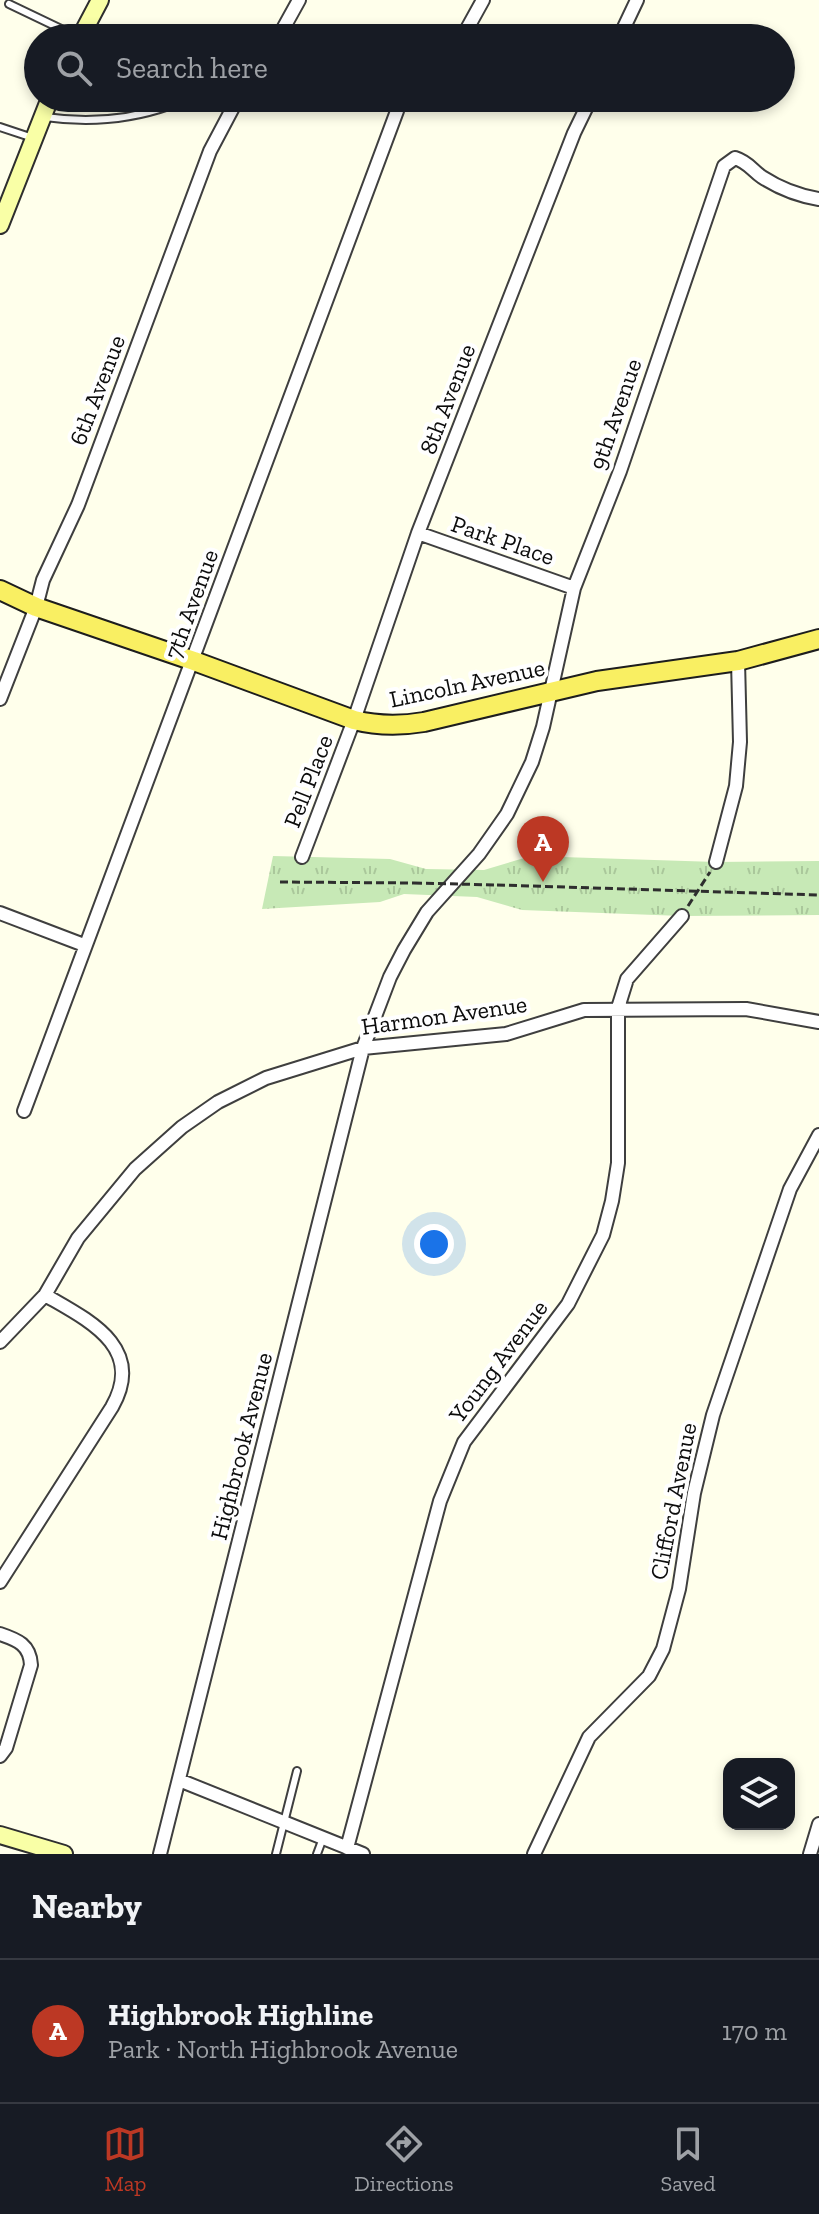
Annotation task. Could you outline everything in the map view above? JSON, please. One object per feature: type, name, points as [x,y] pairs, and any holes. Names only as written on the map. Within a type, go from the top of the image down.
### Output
[{"type":"main road","name":"Lincoln Avenue","points":[[0,590],[36,607],[374,725],[401,726],[549,691],[643,673],[738,661],[819,639]]},
{"type":"street","points":[[87,24],[100,0]]},
{"type":"street","points":[[286,24],[299,0]]},
{"type":"street","points":[[470,24],[483,0]]},
{"type":"street","points":[[626,24],[637,0]]},
{"type":"street","points":[[0,225],[44,112]]},
{"type":"street","name":"6th Avenue","points":[[0,699],[36,607],[43,580],[78,505],[210,151],[231,112]]},
{"type":"street","name":"7th Avenue","points":[[24,1111],[397,112]]},
{"type":"street","name":"8th Avenue","points":[[354,720],[418,533],[584,112]]},
{"type":"street","name":"9th Avenue","points":[[549,691],[574,588],[620,471],[724,166],[735,158],[747,162],[761,176],[799,195],[819,199]]},
{"type":"street","name":"Park Place","points":[[418,533],[574,588]]},
{"type":"street","points":[[716,862],[736,786],[740,742],[738,661]]},
{"type":"street","name":"Highbrook Avenue","points":[[160,1854],[363,1048],[390,977],[427,912],[479,854],[507,814],[532,762],[543,727],[549,691]]},
{"type":"street","name":"Pell Place","points":[[302,857],[354,720]]},
{"type":"street","points":[[0,913],[84,945]]},
{"type":"street","name":"Young Avenue","points":[[347,1848],[440,1501],[452,1467],[464,1442],[568,1304],[603,1235],[618,1163],[618,1008],[627,979],[682,916]]},
{"type":"street","name":"Harmon Avenue","points":[[0,1342],[45,1295],[78,1238],[135,1169],[182,1127],[218,1102],[266,1078],[363,1048],[506,1034],[584,1010],[746,1009],[819,1022]]},
{"type":"street","name":"Clifford Avenue","points":[[534,1854],[589,1737],[649,1676],[663,1649],[679,1589],[694,1493],[713,1415],[790,1189],[819,1135]]},
{"type":"street","points":[[0,1582],[112,1407],[121,1384],[122,1367],[107,1334],[45,1295]]},
{"type":"street","points":[[0,1634],[17,1639],[25,1646],[31,1655],[31,1665],[6,1748],[0,1756]]},
{"type":"street","points":[[179,1780],[363,1854]]},
{"type":"street","points":[[810,1854],[819,1824]]},
{"type":"street","points":[[0,1835],[64,1854]]},
{"type":"lane","points":[[9,4],[51,24]]},
{"type":"lane","points":[[42,117],[93,121],[145,112]]},
{"type":"lane","points":[[0,127],[33,138]]},
{"type":"lane","points":[[276,1854],[297,1771]]},
{"type":"lane","points":[[317,1854],[323,1838]]},
{"type":"path","points":[[682,916],[716,862]]},
{"type":"path","points":[[280,882],[819,895]]},
{"type":"green space","points":[[273,856],[390,859],[426,869],[484,870],[531,856],[716,862],[819,861],[819,915],[682,916],[522,910],[477,897],[404,894],[380,902],[262,909]]},
{"type":"place","name":"Highbrook Highline","points":[[543,882]]}]
